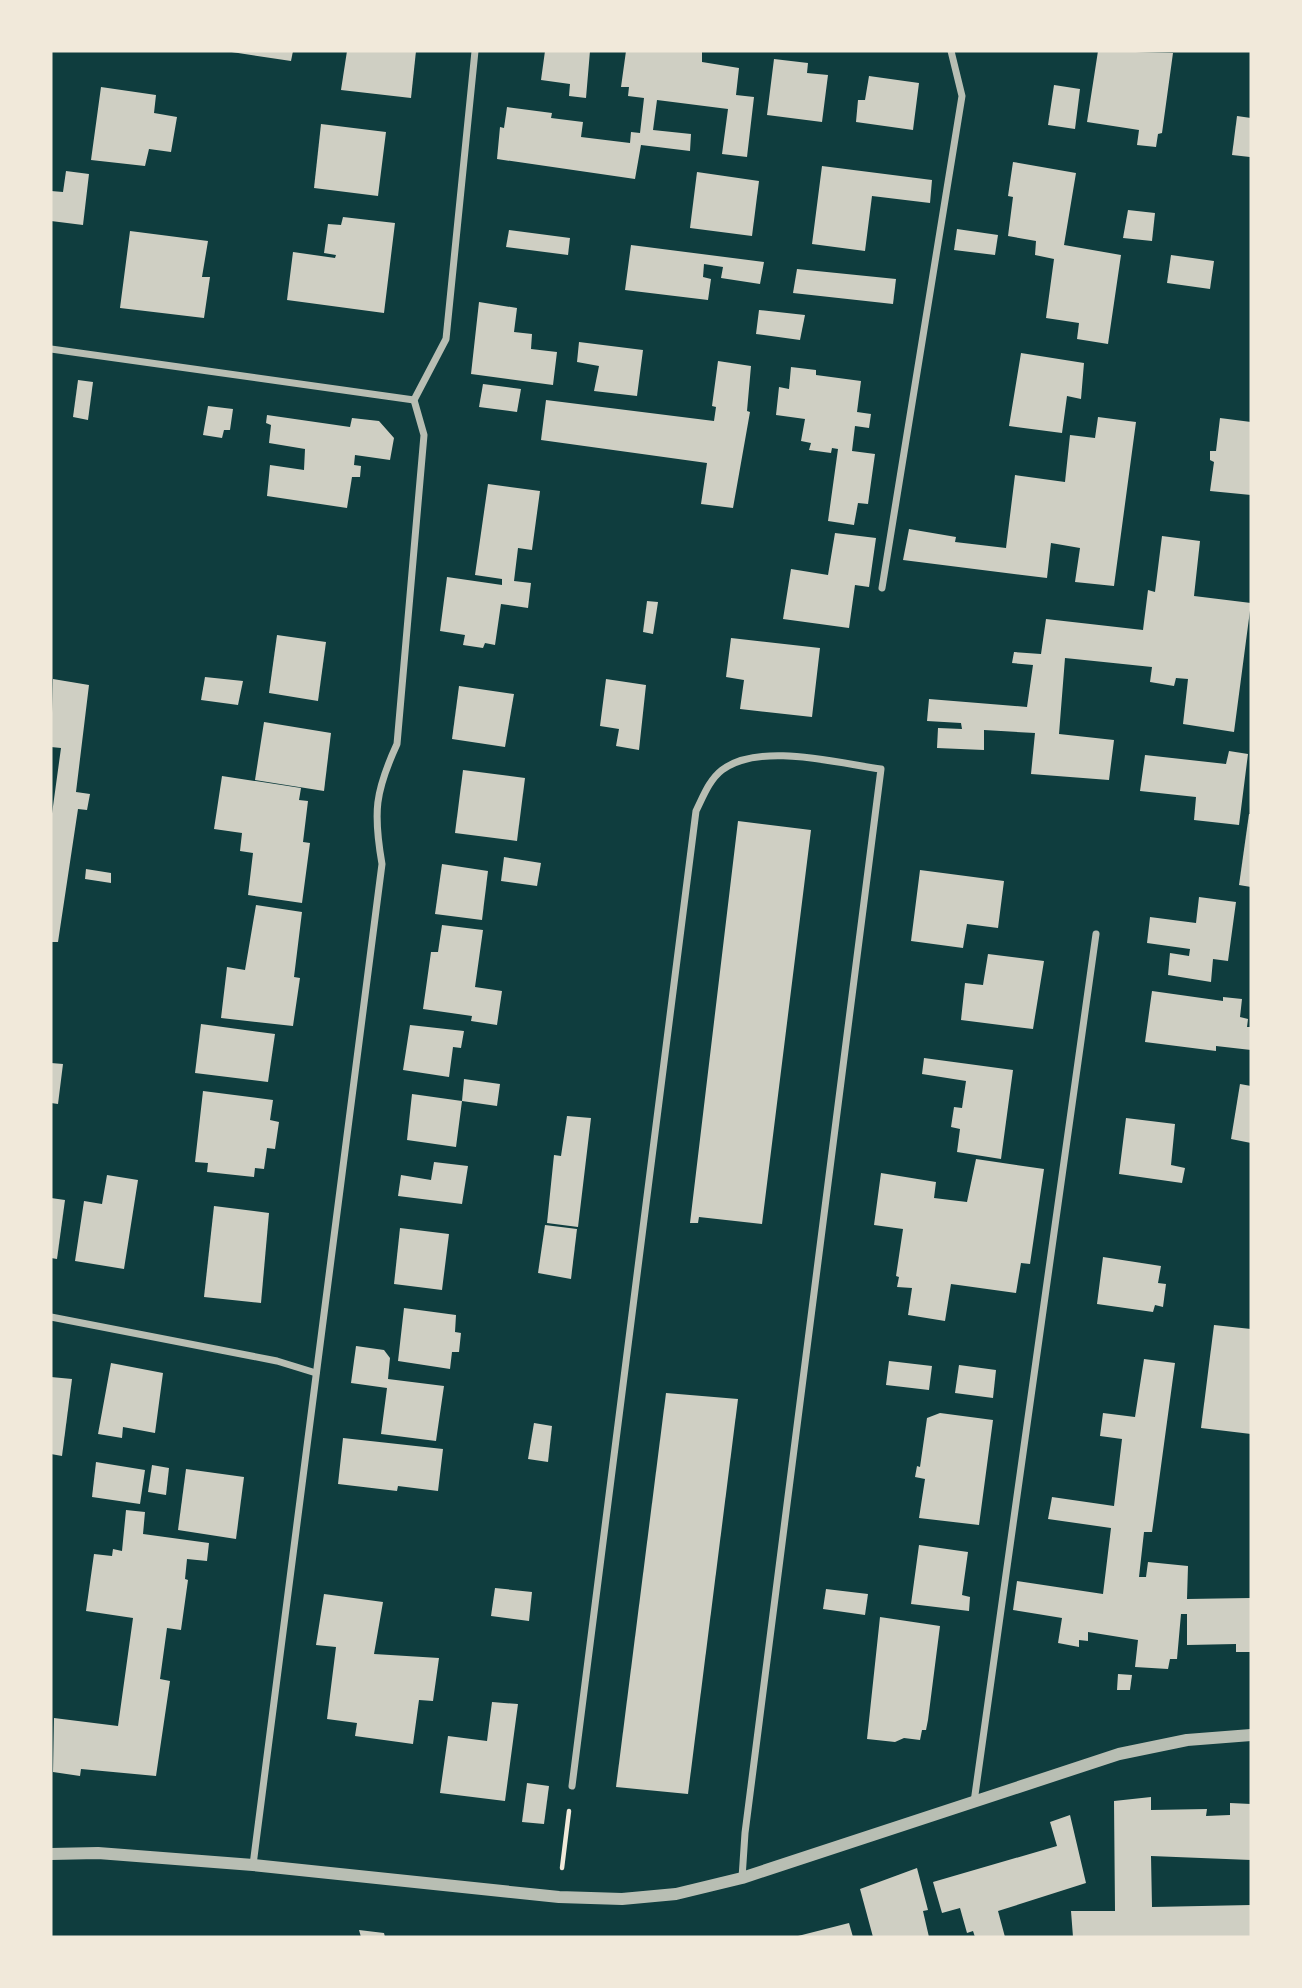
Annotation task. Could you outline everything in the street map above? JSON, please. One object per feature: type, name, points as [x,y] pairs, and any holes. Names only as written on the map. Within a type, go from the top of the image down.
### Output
[{"type":"street","points":[[253,1865],[382,864],[375,823],[381,781],[397,744],[424,435],[414,400],[446,339],[475,51]]},
{"type":"street","points":[[882,588],[962,96],[951,51]]},
{"type":"street","points":[[51,349],[414,400]]},
{"type":"street","points":[[572,1786],[696,811],[720,772],[738,760],[762,755],[881,769],[745,1833],[742,1878]]},
{"type":"street","points":[[974,1802],[1097,934]]},
{"type":"street","points":[[51,1317],[277,1361],[316,1373]]},
{"type":"street","points":[[51,1854],[98,1853],[253,1865],[559,1897],[622,1899],[676,1895],[742,1878],[1119,1754],[1187,1740],[1251,1735]]},
{"type":"path","points":[[559,1897],[572,1786]]},
{"type":"building","points":[[225,51],[293,51],[291,61]]},
{"type":"building","points":[[347,51],[416,51],[411,98],[341,90]]},
{"type":"building","points":[[545,51],[590,51],[586,98],[569,96],[570,84],[541,80]]},
{"type":"building","points":[[626,51],[702,52],[702,62],[739,68],[736,95],[754,97],[747,157],[722,154],[728,109],[657,100],[653,130],[691,134],[690,151],[641,145],[635,179],[497,159],[500,127],[504,128],[507,107],[552,113],[551,118],[583,122],[581,137],[630,143],[631,132],[640,133],[644,98],[628,96],[629,87],[621,87]]},
{"type":"building","points":[[1098,51],[1173,53],[1162,133],[1158,134],[1156,147],[1137,145],[1139,130],[1087,122]]},
{"type":"building","points":[[774,59],[808,63],[807,73],[828,75],[822,122],[767,115]]},
{"type":"building","points":[[869,76],[919,83],[913,130],[856,122],[858,100],[865,100]]},
{"type":"building","points":[[1054,85],[1080,89],[1075,129],[1048,125]]},
{"type":"building","points":[[101,87],[156,95],[154,113],[177,117],[171,152],[149,149],[145,166],[91,160]]},
{"type":"building","points":[[1237,116],[1251,118],[1250,157],[1232,155]]},
{"type":"building","points":[[321,124],[386,132],[378,196],[314,188]]},
{"type":"building","points":[[1013,162],[1076,173],[1064,245],[1121,255],[1108,344],[1077,339],[1079,323],[1046,318],[1054,259],[1035,255],[1036,241],[1008,236],[1013,197],[1008,196]]},
{"type":"building","points":[[822,166],[932,180],[930,203],[872,196],[865,251],[812,244]]},
{"type":"building","points":[[66,171],[89,174],[83,225],[51,221],[51,191],[63,192]]},
{"type":"building","points":[[697,172],[759,181],[752,236],[690,228]]},
{"type":"building","points":[[1128,210],[1155,213],[1152,241],[1123,238]]},
{"type":"building","points":[[343,217],[395,223],[384,313],[287,300],[293,252],[335,258],[336,255],[324,253],[328,224],[341,225]]},
{"type":"building","points":[[957,229],[998,235],[995,255],[954,250]]},
{"type":"building","points":[[509,230],[570,238],[568,255],[506,247]]},
{"type":"building","points":[[130,231],[208,241],[202,277],[210,277],[204,318],[120,308]]},
{"type":"building","points":[[631,245],[764,262],[760,284],[721,278],[723,267],[704,264],[703,277],[711,279],[708,300],[625,290]]},
{"type":"building","points":[[1171,255],[1214,261],[1210,289],[1167,283]]},
{"type":"building","points":[[797,269],[896,279],[893,304],[793,293]]},
{"type":"building","points":[[479,302],[517,308],[514,332],[532,334],[531,349],[557,352],[553,385],[471,374]]},
{"type":"building","points":[[759,310],[805,315],[800,340],[756,334]]},
{"type":"building","points":[[579,342],[643,350],[637,396],[594,391],[599,366],[577,362]]},
{"type":"building","points":[[1021,353],[1084,363],[1081,399],[1067,396],[1062,433],[1009,426]]},
{"type":"building","points":[[718,361],[751,366],[747,411],[750,412],[733,508],[701,504],[707,463],[541,440],[546,400],[714,421],[716,407],[712,406]]},
{"type":"building","points":[[791,367],[816,370],[816,375],[861,381],[857,412],[871,414],[869,428],[855,426],[852,451],[875,454],[868,504],[858,503],[854,525],[828,521],[838,449],[832,448],[831,453],[809,450],[811,443],[801,441],[805,419],[776,415],[779,387],[789,389]]},
{"type":"building","points":[[78,380],[93,382],[88,420],[73,417]]},
{"type":"building","points":[[483,384],[521,389],[517,412],[479,407]]},
{"type":"building","points":[[208,406],[233,409],[230,430],[224,430],[222,438],[203,435]]},
{"type":"building","points":[[267,415],[350,427],[352,418],[379,421],[394,438],[390,460],[355,455],[354,465],[361,466],[360,477],[352,477],[347,508],[267,496],[270,465],[304,470],[305,449],[269,443],[271,425],[266,423]]},
{"type":"building","points":[[1098,417],[1136,422],[1114,586],[1075,582],[1080,548],[1051,543],[1047,578],[903,560],[909,529],[956,537],[955,542],[1006,548],[1015,475],[1065,482],[1070,435],[1095,438]]},
{"type":"building","points":[[1220,418],[1251,422],[1251,495],[1210,491],[1214,462],[1210,460],[1210,451],[1216,451]]},
{"type":"building","points":[[488,484],[540,491],[532,550],[518,548],[514,581],[531,583],[528,608],[501,604],[495,645],[485,643],[483,648],[463,645],[465,635],[440,631],[447,577],[502,585],[502,579],[475,575]]},
{"type":"building","points":[[835,533],[876,538],[869,587],[855,585],[849,628],[783,619],[791,569],[828,575]]},
{"type":"building","points":[[1162,536],[1200,541],[1194,596],[1251,603],[1234,732],[1183,724],[1188,679],[1176,678],[1174,686],[1150,682],[1152,667],[1065,658],[1059,734],[1114,740],[1109,780],[1031,774],[1035,733],[984,730],[984,750],[937,748],[938,728],[962,729],[961,723],[927,721],[929,699],[1027,707],[1033,665],[1012,663],[1014,652],[1041,654],[1046,619],[1143,630],[1148,590],[1155,592]]},
{"type":"building","points":[[647,601],[658,602],[653,634],[643,632]]},
{"type":"building","points":[[277,635],[326,642],[318,701],[269,693]]},
{"type":"building","points":[[731,638],[820,648],[812,717],[740,709],[744,680],[726,677]]},
{"type":"building","points":[[205,677],[243,681],[238,705],[201,700]]},
{"type":"building","points":[[53,679],[89,685],[76,792],[90,794],[87,810],[78,809],[58,942],[51,942],[51,821],[61,748],[51,747]]},
{"type":"building","points":[[606,679],[646,685],[639,750],[616,746],[619,729],[600,726]]},
{"type":"building","points":[[459,686],[514,694],[505,747],[452,739]]},
{"type":"building","points":[[264,722],[331,733],[324,791],[255,780]]},
{"type":"building","points":[[1229,751],[1248,754],[1239,825],[1194,820],[1196,797],[1140,791],[1145,755],[1226,764]]},
{"type":"building","points":[[463,770],[525,778],[517,841],[455,833]]},
{"type":"building","points":[[222,776],[301,788],[299,800],[308,801],[303,842],[310,843],[302,903],[248,895],[253,853],[240,851],[242,833],[214,829]]},
{"type":"building","points":[[1251,814],[1251,887],[1239,885]]},
{"type":"building","points":[[738,821],[811,830],[762,1224],[699,1217],[698,1223],[690,1223]]},
{"type":"building","points":[[504,857],[541,863],[537,886],[501,881]]},
{"type":"building","points":[[442,864],[488,871],[482,920],[435,914]]},
{"type":"building","points":[[86,869],[111,873],[111,883],[85,879]]},
{"type":"building","points":[[920,870],[1004,881],[998,928],[967,924],[963,948],[911,941]]},
{"type":"building","points":[[1199,897],[1236,902],[1228,961],[1213,959],[1211,982],[1168,975],[1170,953],[1189,956],[1190,949],[1147,943],[1150,917],[1196,923]]},
{"type":"building","points":[[256,905],[302,912],[294,977],[300,978],[293,1026],[221,1018],[227,967],[245,970]]},
{"type":"building","points":[[442,925],[483,930],[475,987],[502,991],[497,1025],[471,1021],[472,1016],[423,1009],[431,952],[438,952]]},
{"type":"building","points":[[988,954],[1044,961],[1033,1029],[961,1020],[965,983],[983,985]]},
{"type":"building","points":[[1152,991],[1223,1001],[1223,997],[1242,999],[1240,1017],[1248,1019],[1247,1027],[1251,1027],[1251,1050],[1216,1046],[1216,1051],[1145,1042]]},
{"type":"building","points":[[201,1024],[275,1034],[268,1082],[195,1073]]},
{"type":"building","points":[[410,1025],[464,1031],[461,1048],[453,1047],[449,1077],[403,1070]]},
{"type":"building","points":[[924,1058],[1013,1070],[1001,1159],[957,1152],[960,1129],[951,1127],[954,1107],[962,1108],[966,1081],[922,1074]]},
{"type":"building","points":[[51,1063],[63,1064],[58,1104],[51,1103]]},
{"type":"building","points":[[464,1079],[500,1084],[497,1106],[462,1101]]},
{"type":"building","points":[[1240,1084],[1251,1086],[1251,1143],[1231,1139]]},
{"type":"building","points":[[203,1091],[273,1100],[270,1120],[279,1122],[275,1149],[267,1148],[264,1169],[255,1168],[254,1177],[207,1172],[208,1163],[195,1162]]},
{"type":"building","points":[[412,1094],[462,1101],[456,1147],[407,1140]]},
{"type":"building","points":[[567,1116],[591,1118],[578,1227],[547,1223],[554,1155],[561,1156]]},
{"type":"building","points":[[1126,1118],[1175,1124],[1171,1165],[1185,1168],[1182,1183],[1119,1174]]},
{"type":"building","points":[[976,1159],[1044,1169],[1030,1264],[1021,1263],[1016,1293],[951,1284],[945,1321],[908,1315],[912,1288],[897,1287],[899,1277],[896,1276],[903,1229],[874,1225],[881,1173],[936,1182],[934,1198],[967,1202]]},
{"type":"building","points":[[434,1162],[468,1166],[462,1204],[398,1196],[401,1175],[431,1180]]},
{"type":"building","points":[[107,1175],[138,1180],[124,1269],[75,1261],[84,1201],[102,1204]]},
{"type":"building","points":[[51,1198],[65,1200],[57,1259],[51,1258]]},
{"type":"building","points":[[214,1206],[269,1213],[261,1303],[204,1297]]},
{"type":"building","points":[[545,1225],[577,1229],[571,1279],[538,1273]]},
{"type":"building","points":[[400,1228],[449,1234],[442,1290],[394,1284]]},
{"type":"building","points":[[1103,1257],[1161,1266],[1158,1283],[1166,1284],[1163,1307],[1155,1305],[1153,1312],[1097,1304]]},
{"type":"building","points":[[404,1308],[456,1315],[455,1332],[461,1333],[459,1352],[452,1352],[450,1369],[398,1361]]},
{"type":"building","points":[[1214,1325],[1251,1329],[1251,1434],[1201,1428]]},
{"type":"building","points":[[356,1346],[384,1350],[390,1358],[388,1379],[444,1386],[436,1441],[381,1434],[387,1388],[351,1383]]},
{"type":"building","points":[[1144,1359],[1175,1363],[1152,1532],[1144,1532],[1139,1577],[1146,1577],[1148,1562],[1188,1566],[1187,1599],[1251,1598],[1251,1652],[1236,1652],[1236,1644],[1187,1645],[1187,1614],[1181,1614],[1177,1659],[1170,1659],[1168,1669],[1135,1667],[1138,1640],[1088,1632],[1088,1641],[1079,1640],[1079,1647],[1058,1643],[1062,1618],[1013,1610],[1017,1581],[1103,1594],[1111,1528],[1048,1519],[1052,1497],[1114,1506],[1122,1439],[1100,1436],[1103,1413],[1135,1417]]},
{"type":"building","points":[[889,1361],[932,1366],[929,1390],[886,1385]]},
{"type":"building","points":[[111,1363],[163,1373],[155,1433],[123,1427],[122,1438],[98,1434]]},
{"type":"building","points":[[959,1365],[996,1370],[993,1398],[955,1393]]},
{"type":"building","points":[[51,1377],[72,1379],[62,1456],[51,1454]]},
{"type":"building","points":[[666,1393],[738,1399],[688,1794],[616,1787]]},
{"type":"building","points":[[940,1413],[993,1420],[979,1525],[919,1518],[925,1479],[915,1477],[917,1466],[920,1467],[927,1418]]},
{"type":"building","points":[[534,1423],[552,1426],[548,1462],[528,1459]]},
{"type":"building","points":[[343,1438],[443,1449],[438,1491],[398,1486],[397,1491],[338,1484]]},
{"type":"building","points":[[96,1462],[145,1470],[140,1504],[92,1497]]},
{"type":"building","points":[[152,1465],[169,1468],[166,1495],[148,1492]]},
{"type":"building","points":[[186,1469],[244,1477],[236,1539],[178,1530]]},
{"type":"building","points":[[126,1510],[145,1512],[143,1534],[209,1543],[207,1561],[187,1559],[185,1579],[188,1580],[181,1630],[167,1628],[160,1679],[170,1681],[156,1776],[81,1769],[80,1776],[53,1772],[54,1718],[118,1726],[133,1618],[86,1611],[94,1554],[112,1556],[113,1549],[122,1551]]},
{"type":"building","points":[[919,1545],[968,1552],[962,1595],[970,1597],[969,1611],[911,1604]]},
{"type":"building","points":[[495,1588],[532,1592],[529,1621],[491,1616]]},
{"type":"building","points":[[826,1589],[868,1594],[865,1615],[823,1609]]},
{"type":"building","points":[[324,1594],[383,1602],[374,1654],[439,1658],[433,1701],[419,1700],[413,1744],[355,1736],[357,1723],[327,1719],[336,1647],[316,1645]]},
{"type":"building","points":[[880,1617],[940,1626],[928,1720],[920,1740],[904,1738],[895,1742],[867,1739]]},
{"type":"building","points":[[1118,1674],[1132,1675],[1130,1690],[1117,1690]]},
{"type":"building","points":[[492,1702],[518,1704],[505,1801],[440,1793],[448,1736],[487,1741]]},
{"type":"building","points":[[527,1783],[549,1786],[544,1824],[522,1822]]},
{"type":"building","points":[[1151,1797],[1151,1810],[1207,1809],[1206,1816],[1230,1815],[1230,1803],[1251,1804],[1251,1860],[1151,1856],[1152,1907],[1251,1905],[1251,1937],[1073,1937],[1071,1911],[1115,1911],[1114,1801]]},
{"type":"building","points":[[1070,1815],[1086,1883],[998,1911],[1005,1937],[975,1937],[973,1931],[967,1933],[960,1908],[942,1913],[933,1882],[1057,1846],[1050,1822]]},
{"type":"building","points":[[917,1868],[928,1910],[923,1911],[929,1937],[873,1937],[860,1889]]},
{"type":"building","points":[[849,1923],[853,1937],[798,1937],[798,1936]]},
{"type":"building","points":[[359,1930],[384,1933],[385,1937],[361,1937]]}]
